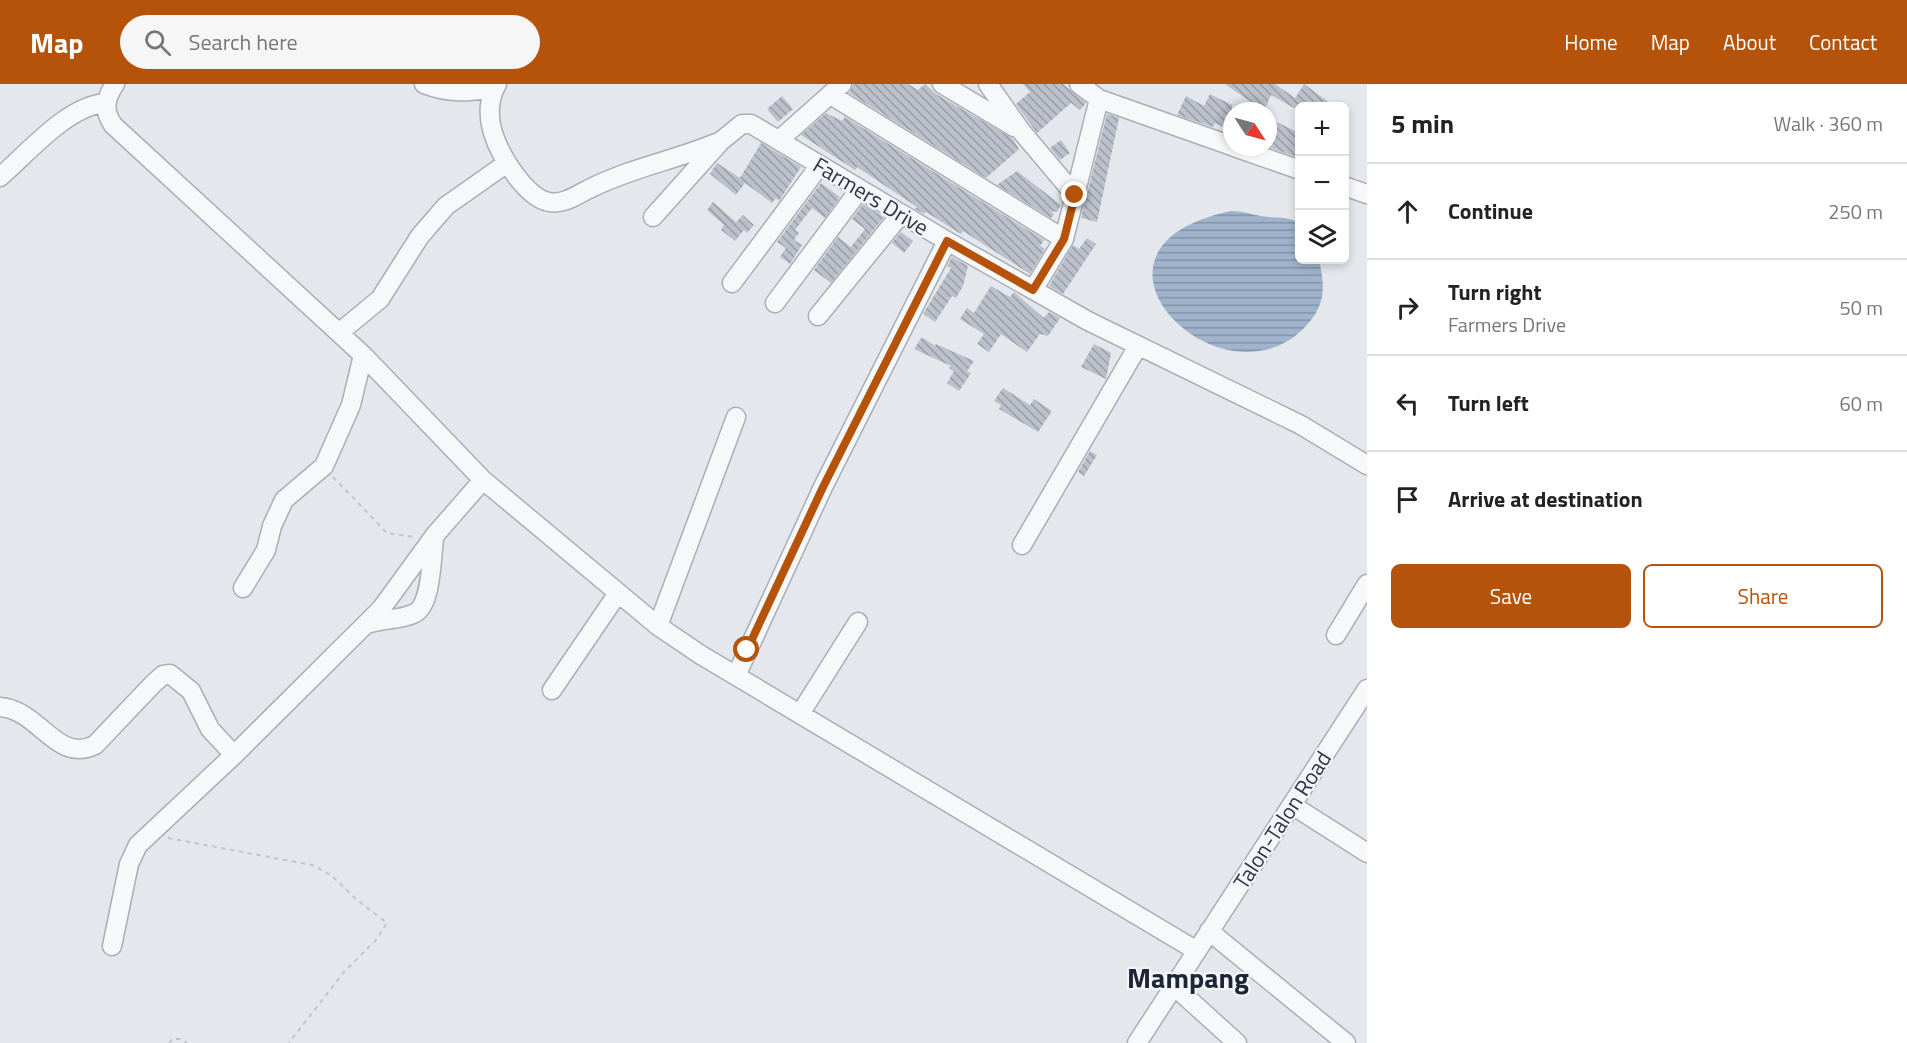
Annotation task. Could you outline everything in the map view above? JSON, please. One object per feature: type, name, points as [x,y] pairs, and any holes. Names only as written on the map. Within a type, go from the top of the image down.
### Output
[{"type":"street","points":[[115,84],[106,103],[105,111],[113,125],[340,332],[483,480],[658,626],[735,676],[1197,951]]},
{"type":"street","points":[[424,84],[442,91],[459,93],[495,86],[490,128],[507,163],[533,193],[545,201],[561,202],[612,177],[687,155],[721,141]]},
{"type":"street","points":[[942,84],[1021,131]]},
{"type":"street","points":[[988,84],[1021,131],[1075,195]]},
{"type":"street","points":[[1079,84],[1099,99],[1223,143]]},
{"type":"street","points":[[779,140],[836,90],[1064,239]]},
{"type":"street","points":[[1033,290],[1064,239],[1099,99]]},
{"type":"street","points":[[0,177],[73,113],[89,105],[106,103]]},
{"type":"street","name":"Farmers Drive","points":[[653,217],[721,141],[746,123],[779,140],[1033,290],[1138,346],[1301,424],[1367,465]]},
{"type":"street","points":[[1259,156],[1295,169]]},
{"type":"street","points":[[340,332],[376,304],[420,237],[446,207],[507,163]]},
{"type":"street","points":[[732,283],[820,165]]},
{"type":"street","points":[[1349,188],[1367,194]]},
{"type":"street","points":[[774,303],[860,189]]},
{"type":"street","points":[[818,316],[901,214]]},
{"type":"street","points":[[735,676],[823,487],[947,241]]},
{"type":"street","points":[[1022,545],[1138,346]]},
{"type":"street","points":[[243,588],[266,550],[272,526],[284,500],[324,466],[351,405],[363,355]]},
{"type":"street","points":[[658,626],[736,417]]},
{"type":"street","points":[[112,946],[129,864],[133,853],[148,834],[234,756],[367,624],[394,593],[435,536],[483,480]]},
{"type":"street","points":[[367,624],[405,617],[422,608],[428,596],[435,536]]},
{"type":"street","points":[[1336,635],[1367,584]]},
{"type":"street","points":[[552,690],[618,593]]},
{"type":"street","points":[[800,714],[858,622]]},
{"type":"street","points":[[0,707],[22,712],[63,746],[77,750],[86,749],[95,745],[163,675],[170,674],[191,691],[210,729],[234,756]]},
{"type":"street","name":"Talon-Talon Road","points":[[1137,1043],[1367,689]]},
{"type":"street","points":[[1292,805],[1367,854]]},
{"type":"street","points":[[1209,931],[1346,1043]]},
{"type":"street","points":[[1174,986],[1237,1043]]},
{"type":"path","points":[[324,466],[387,533],[407,537],[435,536]]},
{"type":"path","points":[[148,834],[312,865],[331,875],[356,899],[387,923],[375,941],[343,973],[289,1043]]},
{"type":"path","points":[[169,1043],[172,1039],[181,1039],[187,1043]]},
{"type":"water","points":[[1231,211],[1295,221],[1295,264],[1320,264],[1323,280],[1322,298],[1310,322],[1302,330],[1268,349],[1231,350],[1196,337],[1169,314],[1154,286],[1156,256],[1180,230]]},
{"type":"building","points":[[853,84],[908,84],[918,90],[925,84],[936,94],[1012,138],[1019,149],[986,178],[849,93]]},
{"type":"building","points":[[1023,84],[1063,84],[1086,103],[1080,110],[1071,103],[1037,133],[1016,104],[1030,92]]},
{"type":"building","points":[[1225,84],[1275,84],[1295,98],[1304,84],[1329,102],[1295,102],[1294,108],[1271,95],[1268,102],[1251,102]]},
{"type":"building","points":[[1210,94],[1226,102],[1223,102],[1223,127],[1215,123],[1213,127],[1177,115],[1186,96],[1204,106]]},
{"type":"building","points":[[782,96],[793,109],[778,122],[767,109]]},
{"type":"building","points":[[826,113],[842,121],[845,117],[1044,240],[1040,246],[1045,249],[1030,274],[963,231],[961,234],[926,212],[924,214],[915,209],[917,207],[857,167],[855,170],[801,135]]},
{"type":"building","points":[[1107,114],[1119,118],[1097,222],[1081,218]]},
{"type":"building","points":[[1277,122],[1295,131],[1295,157],[1277,150]]},
{"type":"building","points":[[1061,140],[1070,153],[1060,160],[1050,148]]},
{"type":"building","points":[[761,143],[801,167],[779,201],[776,198],[772,203],[745,183],[736,195],[710,174],[717,163],[740,178]]},
{"type":"building","points":[[1017,171],[1061,205],[1057,212],[1050,211],[1054,214],[1051,218],[997,185]]},
{"type":"building","points":[[821,183],[840,197],[825,218],[812,208],[795,230],[799,233],[794,240],[802,245],[790,264],[780,257],[786,248],[777,242]]},
{"type":"building","points":[[713,202],[736,222],[743,215],[754,225],[747,233],[744,230],[735,241],[721,230],[724,225],[707,210]]},
{"type":"building","points":[[863,204],[884,217],[831,283],[814,270],[838,237],[851,247],[865,229],[852,219]]},
{"type":"building","points":[[901,232],[913,241],[904,253],[892,243]]},
{"type":"building","points":[[1087,238],[1096,244],[1063,294],[1049,286],[1073,245],[1079,249]]},
{"type":"building","points":[[952,257],[968,266],[963,286],[956,298],[952,296],[935,322],[923,314],[951,268],[947,266]]},
{"type":"building","points":[[991,286],[1010,297],[1014,292],[1044,318],[1049,312],[1060,318],[1048,336],[1040,334],[1027,352],[1001,334],[989,352],[977,344],[984,334],[960,319],[967,308],[974,313]]},
{"type":"building","points":[[922,337],[935,346],[936,344],[974,361],[967,371],[971,373],[959,391],[947,383],[954,371],[949,368],[951,366],[914,349]]},
{"type":"building","points":[[1094,344],[1111,353],[1106,379],[1081,367]]},
{"type":"building","points":[[1003,388],[1030,405],[1034,399],[1052,411],[1038,432],[999,409],[1001,405],[994,401]]},
{"type":"building","points":[[1090,451],[1097,455],[1084,476],[1078,472]]},
{"type":"district","name":"Mampang","points":[[1188,978]]},
{"type":"route","points":[[747,650],[823,487],[947,241],[1033,290],[1064,239],[1075,195]]}]
